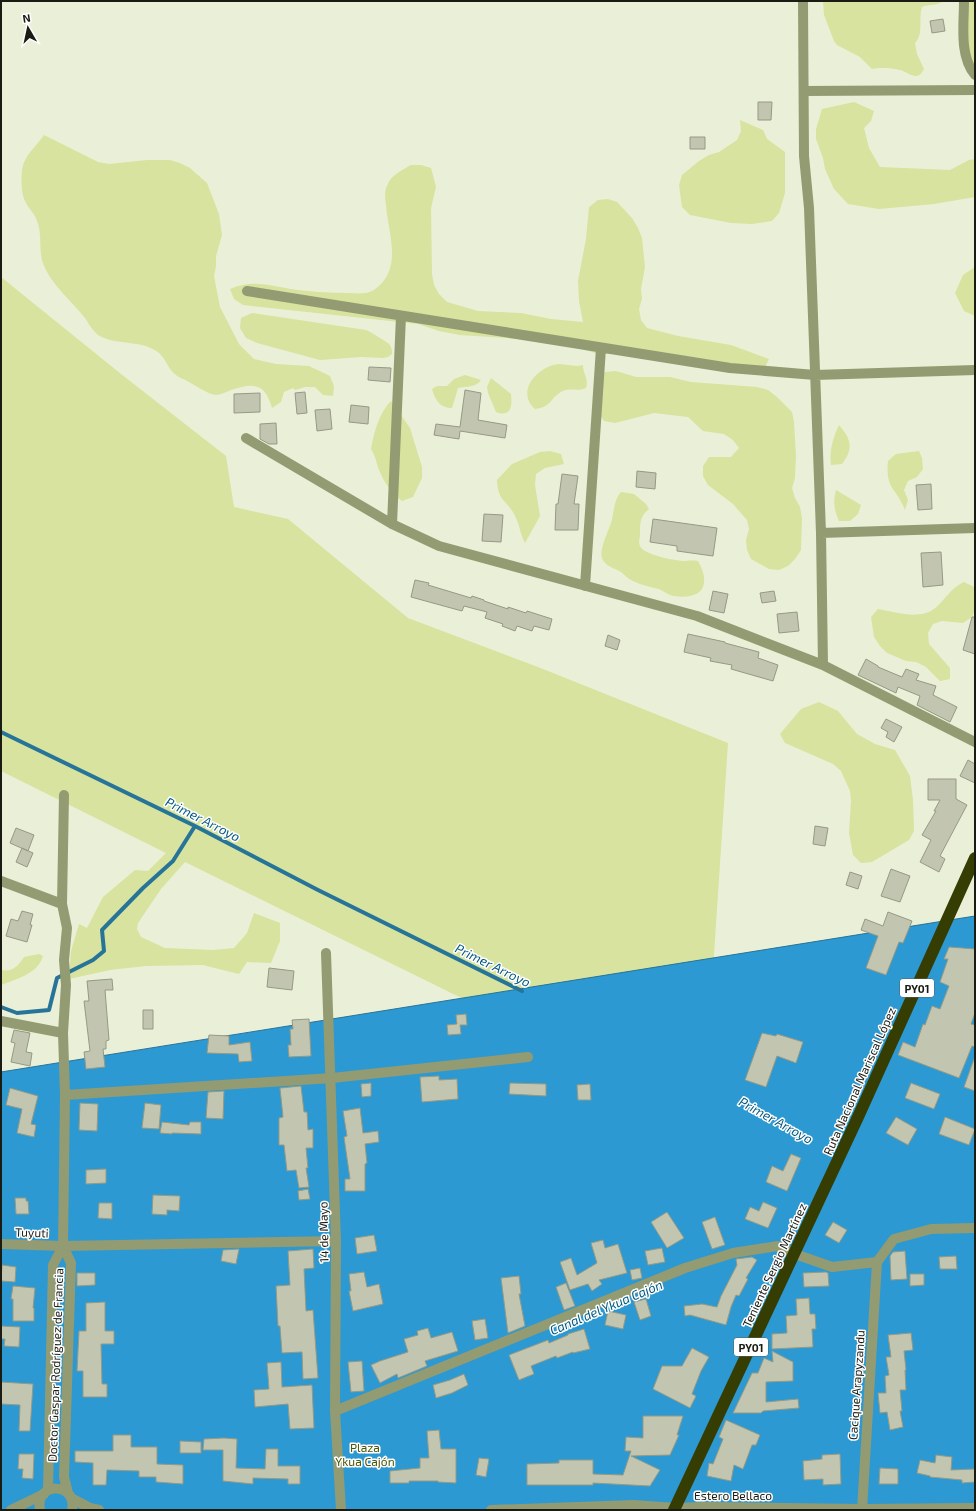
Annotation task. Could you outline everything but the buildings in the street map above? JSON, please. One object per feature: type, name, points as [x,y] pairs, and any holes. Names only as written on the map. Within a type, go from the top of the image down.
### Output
[{"type":"highway","name":"Ruta Nacional Mariscal López","points":[[827,1184],[975,858]]},
{"type":"highway","name":"Teniente Sergio Martínez","points":[[675,1509],[827,1184]]},
{"type":"street","points":[[803,1],[804,156],[809,208],[821,533],[823,665]]},
{"type":"street","points":[[964,1],[964,44],[968,66],[975,75]]},
{"type":"street","points":[[804,91],[975,90]]},
{"type":"street","points":[[247,291],[730,368],[815,375],[975,370]]},
{"type":"street","points":[[392,524],[401,316]]},
{"type":"street","points":[[585,586],[601,348]]},
{"type":"street","points":[[246,438],[392,524],[439,546],[697,616],[823,665],[975,742]]},
{"type":"street","points":[[821,533],[975,528]]},
{"type":"street","points":[[63,1246],[65,1095],[63,1033],[66,986],[64,960],[67,928],[62,904],[64,795]]},
{"type":"street","points":[[1,881],[62,904]]},
{"type":"street","name":"14 de Mayo","points":[[326,953],[332,1078],[336,1241],[336,1411],[342,1510]]},
{"type":"street","points":[[1,1021],[63,1033]]},
{"type":"street","points":[[65,1095],[332,1078],[528,1057]]},
{"type":"street","points":[[336,1411],[685,1268],[733,1253],[778,1246],[795,1254],[832,1267],[877,1262],[894,1239],[932,1229],[975,1228]]},
{"type":"street","name":"Tuyuti","points":[[1,1244],[63,1246],[336,1241]]},
{"type":"street","name":"Doctor Gaspar Rodríguez de Francia","points":[[40,1510],[39,1504],[46,1492],[53,1265],[63,1246]]},
{"type":"street","name":"Doctor Gaspar Rodríguez de Francia","points":[[63,1246],[71,1263],[64,1477],[72,1503],[72,1510]]},
{"type":"street","name":"Cacique Arapyzandu","points":[[862,1509],[877,1262]]},
{"type":"street","points":[[11,1510],[46,1492],[58,1488],[91,1509]]},
{"type":"street","name":"Estero Bellaco","points":[[491,1510],[634,1506],[675,1509],[703,1507],[862,1509],[975,1508]]},
{"type":"green space","points":[[823,1],[943,1],[939,4],[922,7],[920,31],[918,39],[915,43],[917,54],[924,69],[919,75],[913,76],[900,70],[882,68],[872,69],[860,57],[837,45],[834,41],[824,15]]},
{"type":"green space","points":[[968,1],[975,1],[975,66],[968,55]]},
{"type":"green space","points":[[854,102],[874,111],[871,121],[864,128],[869,148],[880,167],[950,170],[969,160],[975,159],[975,197],[934,204],[879,209],[848,204],[834,189],[825,169],[823,158],[816,139],[816,129],[822,109]]},
{"type":"green space","points":[[740,120],[763,130],[767,139],[785,152],[785,193],[779,213],[772,221],[752,224],[731,223],[690,215],[682,207],[679,185],[682,175],[699,161],[709,155],[719,152],[737,140],[741,131]]},
{"type":"green space","points":[[44,135],[98,162],[109,164],[147,160],[170,160],[190,168],[207,183],[219,214],[222,235],[216,256],[214,276],[220,307],[239,344],[254,359],[276,364],[309,366],[330,376],[334,386],[333,396],[323,395],[315,387],[305,387],[295,390],[293,388],[284,392],[281,402],[272,408],[266,393],[257,387],[246,386],[216,395],[212,394],[204,391],[174,373],[162,356],[152,349],[137,344],[112,340],[98,335],[49,276],[41,255],[39,226],[23,196],[23,165],[28,155]]},
{"type":"green space","points":[[411,165],[421,165],[431,168],[436,187],[431,208],[432,274],[434,285],[439,294],[447,302],[478,311],[521,313],[551,319],[583,322],[579,301],[578,281],[586,239],[589,207],[598,200],[608,199],[617,202],[632,218],[642,238],[645,267],[641,289],[642,299],[639,309],[641,320],[647,328],[678,336],[731,345],[769,359],[764,369],[632,354],[599,354],[567,345],[536,340],[460,335],[439,331],[418,324],[243,305],[234,299],[230,289],[247,284],[264,284],[298,290],[329,293],[368,293],[374,290],[383,282],[389,272],[392,262],[391,239],[385,200],[386,189],[392,178]]},
{"type":"green space","points":[[975,267],[975,316],[964,311],[955,293],[963,275]]},
{"type":"green space","points":[[1,277],[226,456],[234,507],[288,519],[408,618],[538,667],[728,743],[707,1060],[496,1015],[185,862],[161,889],[138,923],[137,929],[141,937],[165,948],[213,950],[234,948],[247,933],[254,913],[280,923],[280,941],[271,963],[247,962],[239,974],[203,965],[146,966],[110,970],[69,979],[71,951],[79,924],[87,928],[103,897],[135,870],[148,871],[166,853],[1,771]]},
{"type":"green space","points":[[252,313],[366,330],[389,344],[392,354],[383,358],[361,357],[320,360],[257,343],[246,338],[240,328],[241,318]]},
{"type":"green space","points":[[559,364],[577,366],[583,365],[587,382],[586,388],[564,391],[557,395],[548,405],[535,409],[529,402],[527,395],[528,387],[537,374],[544,369]]},
{"type":"green space","points":[[616,371],[636,377],[670,377],[691,382],[757,387],[768,390],[792,412],[796,456],[795,478],[792,488],[800,507],[802,518],[801,550],[788,566],[779,570],[769,569],[751,559],[747,550],[746,540],[749,529],[747,520],[733,504],[708,485],[703,476],[703,466],[709,457],[731,457],[739,448],[733,440],[724,434],[703,431],[688,417],[654,413],[615,423],[604,421],[598,412],[593,391],[605,372]]},
{"type":"green space","points":[[465,375],[481,380],[474,386],[458,388],[452,408],[441,405],[436,400],[432,389],[437,386],[447,386],[454,379]]},
{"type":"green space","points":[[491,378],[511,394],[511,406],[508,412],[496,412],[487,387]]},
{"type":"green space","points":[[391,401],[410,428],[422,467],[422,478],[413,497],[402,501],[395,495],[386,483],[371,449],[383,411]]},
{"type":"green space","points":[[839,425],[850,444],[846,458],[842,464],[831,465],[832,445]]},
{"type":"green space","points":[[550,451],[561,454],[564,464],[545,468],[536,474],[535,485],[540,516],[525,543],[515,516],[499,493],[497,480],[512,464],[540,452]]},
{"type":"green space","points":[[919,451],[922,458],[923,469],[917,477],[908,481],[904,490],[908,500],[905,510],[888,478],[888,461],[896,454]]},
{"type":"green space","points":[[836,490],[861,505],[858,514],[850,521],[839,521],[834,506]]},
{"type":"green space","points":[[621,492],[634,494],[646,504],[649,509],[642,517],[640,523],[640,546],[647,552],[666,558],[683,561],[698,561],[704,577],[701,591],[693,595],[683,597],[670,595],[659,589],[642,585],[631,580],[603,561],[601,555],[603,546],[616,502]]},
{"type":"green space","points":[[964,582],[974,587],[975,610],[972,617],[963,623],[942,621],[933,624],[928,633],[929,644],[950,668],[950,679],[940,681],[926,667],[916,662],[906,661],[887,653],[880,646],[874,637],[871,617],[878,609],[914,615],[928,612],[938,606],[954,588]]},
{"type":"green space","points":[[819,702],[838,711],[857,734],[875,744],[895,750],[910,776],[913,800],[914,831],[909,840],[872,862],[861,863],[853,855],[849,833],[851,801],[850,791],[841,771],[833,764],[785,743],[780,734],[801,709]]},
{"type":"green space","points":[[39,954],[43,956],[31,972],[1,985],[1,970],[12,969],[17,966],[24,957]]},
{"type":"water","name":"Canal del Ykua Cajón","points":[[975,916],[975,1510],[1,1510],[1,1072]]},
{"type":"waterway","name":"Primer Arroyo","points":[[1,732],[195,826],[318,890],[522,991]]},
{"type":"waterway","points":[[1,1007],[17,1013],[49,1010],[57,978],[93,960],[104,951],[102,930],[143,888],[173,861],[195,826]]},
{"type":"park label","name":"Plaza Ykua Cajón","points":[[365,1454]]}]
